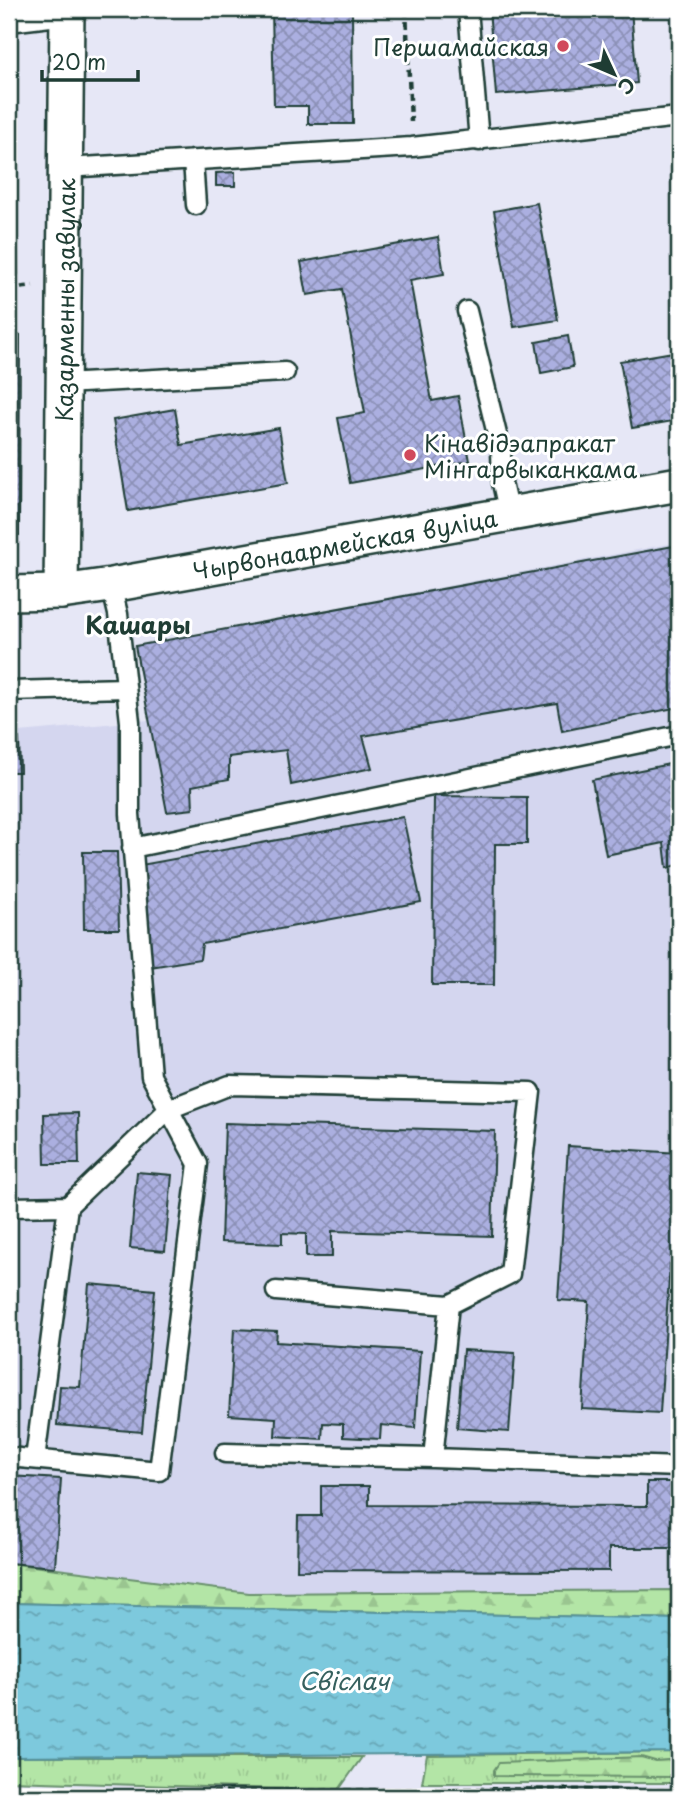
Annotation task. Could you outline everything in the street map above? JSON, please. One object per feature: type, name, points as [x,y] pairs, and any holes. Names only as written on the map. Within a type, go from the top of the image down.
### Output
[{"type":"street","name":"Казарменны завулак","points":[[61,592],[67,12]]},
{"type":"street","name":"Чырвонаармейская вуліца","points":[[9,593],[61,592],[111,585],[679,484]]},
{"type":"lane","points":[[468,9],[479,141]]},
{"type":"lane","points":[[9,22],[67,12]]},
{"type":"lane","points":[[66,168],[412,147],[679,117]]},
{"type":"lane","points":[[193,160],[196,205]]},
{"type":"lane","points":[[467,311],[501,451],[502,483],[509,514]]},
{"type":"lane","points":[[63,384],[285,372]]},
{"type":"lane","points":[[9,1457],[159,1471],[198,1164],[151,1076],[132,848],[130,722],[118,614],[111,585]]},
{"type":"lane","points":[[9,691],[126,688]]},
{"type":"lane","points":[[132,848],[679,735]]},
{"type":"lane","points":[[36,1460],[68,1206],[169,1109],[230,1085],[531,1092],[510,1274],[449,1305],[276,1292]]},
{"type":"lane","points":[[9,1207],[68,1206]]},
{"type":"lane","points":[[433,1458],[449,1305]]},
{"type":"lane","points":[[225,1453],[679,1466]]},
{"type":"path","points":[[406,9],[412,147]]},
{"type":"path","points":[[9,1795],[406,1790],[679,1791]]},
{"type":"path","points":[[400,1797],[406,1790]]},
{"type":"shaded area","points":[[679,542],[679,1593],[249,1593],[9,1563],[9,733],[149,720],[135,646]]},
{"type":"green space","points":[[9,1563],[249,1593],[679,1590],[679,1619],[9,1603]]},
{"type":"green space","points":[[679,1752],[679,1783],[422,1783],[427,1755]]},
{"type":"green space","points":[[9,1757],[362,1757],[338,1791],[9,1781]]},
{"type":"green space","points":[[641,1757],[655,1761],[679,1759],[679,1777],[494,1776],[494,1770],[499,1763]]},
{"type":"water","name":"Свіслач","points":[[9,1603],[679,1619],[679,1752],[9,1757]]},
{"type":"building","points":[[272,9],[352,9],[353,124],[308,124],[308,106],[274,106]]},
{"type":"building","name":"Першамайская","points":[[489,9],[631,9],[637,83],[496,95]]},
{"type":"building","points":[[9,61],[12,61],[18,274],[9,275]]},
{"type":"building","points":[[235,172],[235,186],[216,186],[216,173]]},
{"type":"building","points":[[537,203],[558,320],[514,327],[494,211]]},
{"type":"building","points":[[438,237],[444,274],[410,280],[432,401],[458,396],[470,461],[350,483],[338,418],[365,413],[342,289],[307,295],[301,262]]},
{"type":"building","points":[[9,335],[20,335],[19,535],[9,536]]},
{"type":"building","points":[[568,336],[573,367],[541,373],[536,342]]},
{"type":"building","points":[[679,351],[679,420],[632,428],[620,361]]},
{"type":"building","points":[[175,409],[181,445],[279,428],[288,483],[128,511],[113,420]]},
{"type":"building","points":[[679,545],[679,707],[562,731],[557,703],[363,736],[372,768],[291,785],[286,750],[229,757],[229,779],[192,786],[193,809],[167,812],[135,646]]},
{"type":"building","points":[[9,738],[19,738],[20,772],[9,772]]},
{"type":"building","points":[[679,762],[679,865],[667,868],[664,843],[606,855],[592,780]]},
{"type":"building","points":[[434,796],[527,797],[527,844],[495,844],[494,985],[432,985]]},
{"type":"building","points":[[403,817],[421,902],[202,944],[200,959],[150,967],[141,865]]},
{"type":"building","points":[[83,852],[117,852],[119,929],[84,929]]},
{"type":"building","points":[[78,1113],[79,1164],[45,1164],[44,1114]]},
{"type":"building","points":[[225,1123],[495,1131],[492,1236],[332,1231],[332,1257],[306,1257],[306,1234],[282,1233],[282,1244],[221,1242]]},
{"type":"building","points":[[568,1146],[679,1153],[679,1265],[670,1264],[660,1413],[582,1409],[589,1302],[558,1300]]},
{"type":"building","points":[[137,1172],[172,1175],[165,1251],[130,1248]]},
{"type":"building","points":[[89,1284],[155,1290],[142,1432],[57,1425],[60,1386],[80,1387]]},
{"type":"building","points":[[234,1329],[277,1331],[276,1342],[420,1351],[415,1428],[381,1425],[380,1439],[343,1437],[343,1424],[323,1423],[322,1439],[275,1436],[276,1418],[229,1415]]},
{"type":"building","points":[[463,1350],[515,1353],[509,1432],[457,1428]]},
{"type":"building","points":[[9,1476],[61,1479],[55,1567],[9,1563]]},
{"type":"building","points":[[647,1482],[679,1482],[679,1548],[609,1548],[609,1571],[297,1570],[298,1516],[321,1516],[321,1486],[369,1486],[369,1505],[647,1506]]},
{"type":"place","name":"Першамайская","points":[[563,46]]},
{"type":"place","name":"Кінавідэапракат Мінгарвыканкама","points":[[410,455]]},
{"type":"district","name":"Кашары","points":[[138,624]]}]
